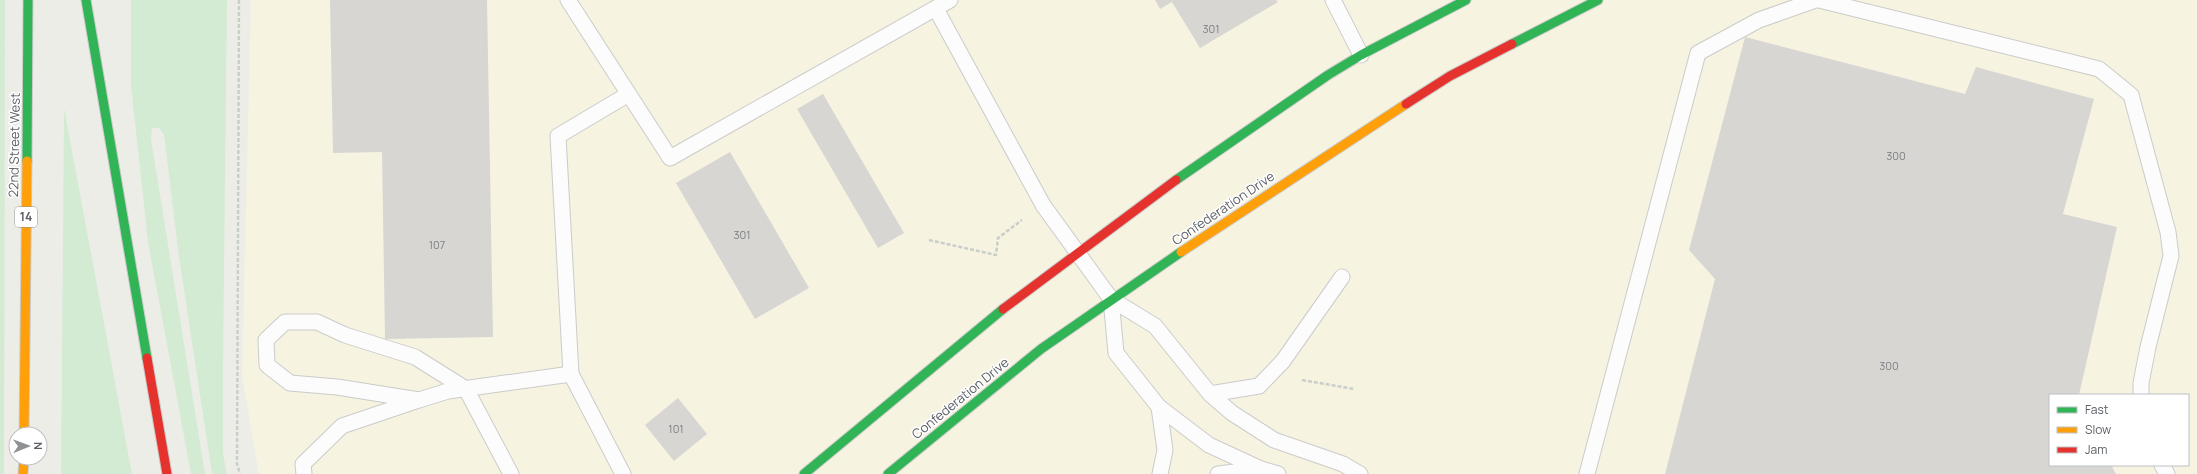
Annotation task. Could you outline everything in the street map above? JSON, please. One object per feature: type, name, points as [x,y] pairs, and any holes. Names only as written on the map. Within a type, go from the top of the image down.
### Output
[{"type":"main road","name":"22nd Street West","points":[[24,426],[28,0]]},
{"type":"main road","points":[[86,0],[167,474]]},
{"type":"main road","points":[[804,474],[1008,305],[1198,165],[1328,75],[1362,55],[1466,0]]},
{"type":"main road","name":"Confederation Drive","points":[[888,474],[1038,351],[1111,299],[1261,198],[1450,76],[1598,0]]},
{"type":"lane","points":[[568,0],[670,158],[950,0]]},
{"type":"lane","points":[[1333,0],[1362,55]]},
{"type":"lane","points":[[1587,474],[1698,53],[1759,20],[1816,0]]},
{"type":"lane","points":[[1819,0],[2099,68],[2131,95],[2168,232],[2171,256],[2148,347],[2141,383],[2141,394]]},
{"type":"lane","points":[[936,8],[1043,205],[1111,299],[1154,326],[1210,394],[1232,413],[1274,440],[1343,464],[1360,474]]},
{"type":"lane","points":[[623,474],[571,374],[558,136],[628,95]]},
{"type":"lane","points":[[1210,394],[1258,386],[1283,361],[1342,277]]},
{"type":"lane","points":[[1111,299],[1116,353],[1159,407],[1209,445],[1261,469],[1278,474]]},
{"type":"lane","points":[[419,400],[337,387],[290,382],[267,365],[266,340],[285,322],[317,322],[345,335],[415,357],[466,389],[511,474]]},
{"type":"lane","points":[[304,474],[303,464],[342,426],[448,391],[571,374]]},
{"type":"lane","points":[[1159,407],[1165,450],[1160,474]]},
{"type":"lane","points":[[1218,474],[1261,469]]},
{"type":"path","points":[[239,0],[237,464],[240,474]]},
{"type":"path","points":[[929,240],[996,255],[998,238]]},
{"type":"path","points":[[1299,379],[1354,389]]},
{"type":"shaded area","points":[[251,0],[2197,0],[2197,474],[259,474],[242,375]]},
{"type":"green space","points":[[0,0],[5,0],[4,474],[0,474]]},
{"type":"green space","points":[[131,0],[227,0],[223,454],[227,474],[212,474],[179,257],[164,135],[159,128],[152,128],[151,139],[205,474],[191,474],[148,242],[131,86]]},
{"type":"green space","points":[[64,108],[132,474],[61,474]]},
{"type":"building","points":[[330,0],[487,0],[493,337],[385,339],[382,152],[333,153]]},
{"type":"building","points":[[1155,0],[1276,0],[1278,2],[1200,48],[1172,2],[1160,9]]},
{"type":"building","points":[[1745,37],[1965,94],[1976,67],[2094,99],[2063,214],[2117,227],[2079,394],[2049,394],[2049,466],[2112,466],[2116,474],[1665,474],[1715,279],[1689,250]]},
{"type":"building","points":[[823,94],[904,233],[878,248],[797,109]]},
{"type":"building","points":[[730,152],[809,288],[755,319],[676,183]]},
{"type":"building","points":[[678,398],[707,434],[674,461],[645,425]]},
{"type":"traffic: fast","points":[[27,161],[28,0]]},
{"type":"traffic: fast","points":[[86,0],[147,358]]},
{"type":"traffic: fast","points":[[1176,180],[1328,75],[1361,55],[1466,0]]},
{"type":"traffic: fast","points":[[1512,44],[1598,0]]},
{"type":"traffic: fast","points":[[888,474],[1041,349],[1181,252]]},
{"type":"traffic: fast","points":[[804,474],[1003,309]]},
{"type":"traffic: slow","points":[[1181,252],[1406,104]]},
{"type":"traffic: slow","points":[[24,426],[27,161]]},
{"type":"traffic: slow","points":[[23,474],[24,466]]},
{"type":"traffic: jam","points":[[1406,104],[1450,76],[1512,44]]},
{"type":"traffic: jam","points":[[1003,309],[1176,180]]},
{"type":"traffic: jam","points":[[147,358],[167,474]]}]
